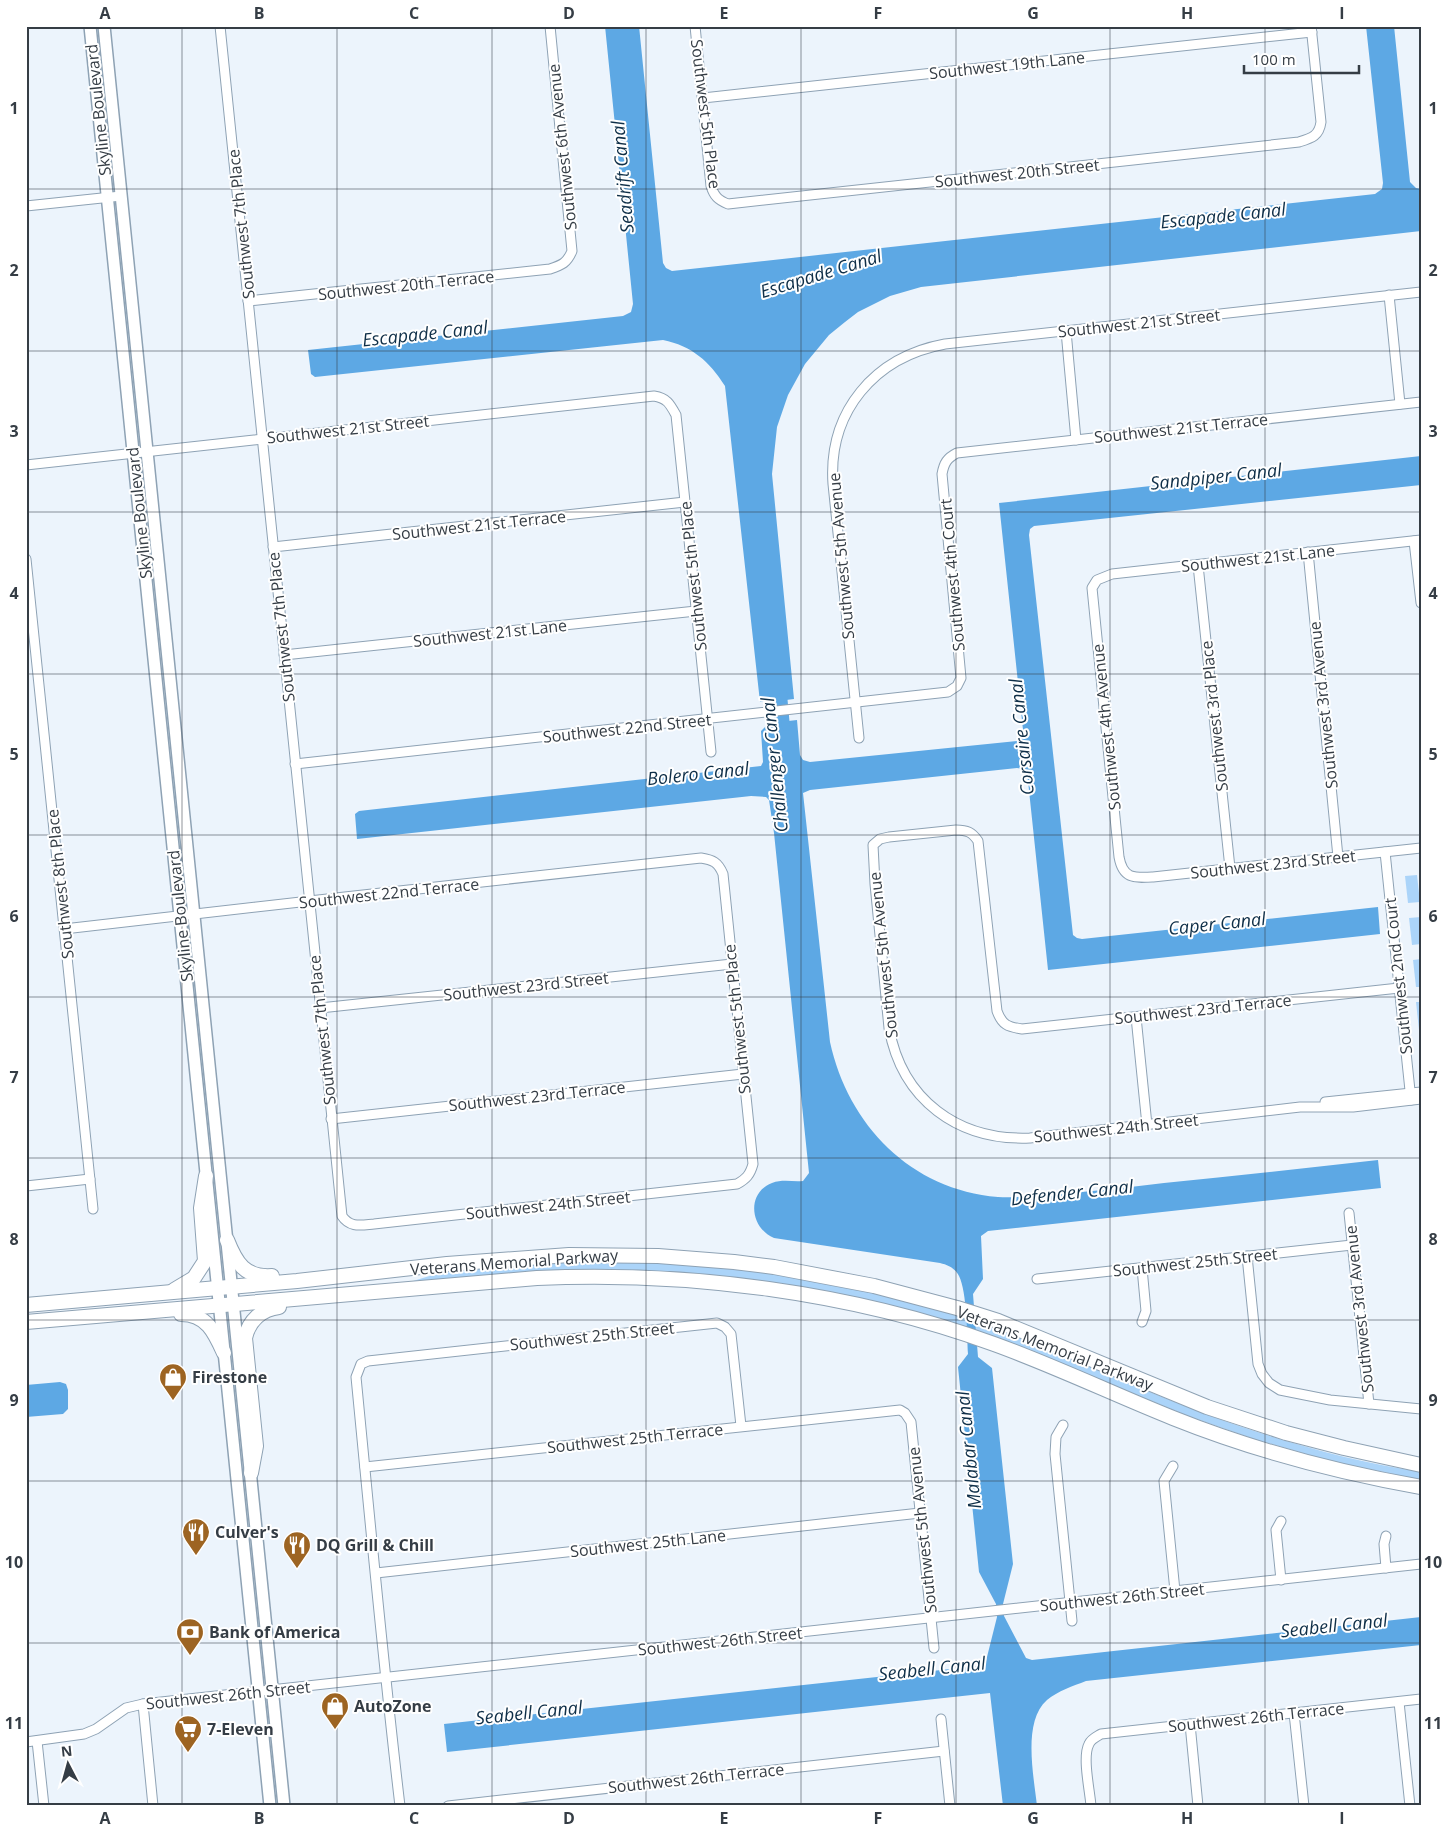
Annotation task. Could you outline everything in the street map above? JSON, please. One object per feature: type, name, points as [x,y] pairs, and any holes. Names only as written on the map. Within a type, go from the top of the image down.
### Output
[{"type":"highway","points":[[167,1292],[187,1284],[194,1278],[205,1261],[201,1208],[206,1176]]},
{"type":"highway","points":[[227,1240],[239,1263],[252,1274],[264,1277],[406,1264],[447,1264]]},
{"type":"highway","name":"Veterans Memorial Parkway","points":[[26,1306],[297,1281],[447,1264],[561,1256],[658,1256],[725,1261],[774,1267],[857,1282],[957,1308],[998,1321],[1207,1407],[1311,1440],[1421,1465]]},
{"type":"highway","name":"Veterans Memorial Parkway","points":[[26,1323],[537,1278],[569,1277],[706,1282],[787,1292],[897,1314],[993,1343],[1172,1418],[1264,1450],[1334,1469],[1421,1487]]},
{"type":"highway","points":[[250,1473],[256,1446],[245,1338],[246,1332],[254,1319],[270,1308],[332,1296]]},
{"type":"highway","points":[[26,1323],[52,1326],[191,1314],[204,1321],[212,1329],[224,1353]]},
{"type":"highway","points":[[1207,1407],[1248,1414],[1352,1443],[1421,1456]]},
{"type":"street","name":"Skyline Boulevard","points":[[90,26],[270,1806]]},
{"type":"street","name":"Skyline Boulevard","points":[[104,26],[284,1806]]},
{"type":"street","name":"Southwest 7th Place","points":[[220,26],[331,1119],[342,1216],[350,1224]]},
{"type":"street","name":"Southwest 6th Avenue","points":[[550,26],[572,251],[569,258],[563,264]]},
{"type":"street","name":"Southwest 5th Place","points":[[695,26],[711,186],[714,194],[720,201]]},
{"type":"street","name":"Southwest 19th Lane","points":[[703,98],[1311,29]]},
{"type":"street","name":"Southwest 20th Street","points":[[720,201],[728,204],[1299,142],[1314,137],[1320,130],[1322,122],[1311,29]]},
{"type":"street","points":[[26,206],[121,196]]},
{"type":"street","name":"Southwest 20th Terrace","points":[[248,301],[550,269],[563,264]]},
{"type":"street","name":"Southwest 21st Street","points":[[868,383],[898,360],[909,354],[932,347],[1421,292]]},
{"type":"street","points":[[1389,295],[1400,404]]},
{"type":"street","points":[[1066,331],[1076,440]]},
{"type":"street","name":"Southwest 5th Avenue","points":[[859,738],[832,461],[842,424],[855,399],[868,383]]},
{"type":"street","name":"Southwest 21st Street","points":[[26,465],[654,396],[662,397],[669,402]]},
{"type":"street","name":"Southwest 5th Place","points":[[669,402],[676,415],[711,752]]},
{"type":"street","name":"Southwest 21st Terrace","points":[[944,463],[957,453],[1421,402]]},
{"type":"street","name":"Southwest 4th Court","points":[[944,463],[942,474],[961,678],[957,686]]},
{"type":"street","name":"Southwest 21st Terrace","points":[[273,547],[685,502]]},
{"type":"street","points":[[1418,541],[1421,603]]},
{"type":"street","name":"Southwest 21st Lane","points":[[1097,580],[1112,574],[1418,541]]},
{"type":"street","name":"Southwest 3rd Avenue","points":[[1308,552],[1338,856]]},
{"type":"street","name":"Southwest 8th Place","points":[[26,559],[93,1209]]},
{"type":"street","name":"Southwest 3rd Place","points":[[1198,564],[1230,868]]},
{"type":"street","name":"Southwest 4th Avenue","points":[[1097,580],[1092,588],[1094,614],[1119,857],[1121,866],[1126,874]]},
{"type":"street","name":"Southwest 21st Lane","points":[[284,656],[696,611]]},
{"type":"street","name":"Southwest 22nd Street","points":[[295,764],[938,694],[948,692],[957,686]]},
{"type":"street","name":"Southwest 5th Avenue","points":[[937,1110],[923,1098],[908,1078],[896,1057],[890,1038],[874,884],[873,846],[880,839],[889,836],[965,830],[973,834],[978,841],[981,851],[996,1011],[1000,1021],[1007,1027]]},
{"type":"street","name":"Southwest 23rd Street","points":[[1126,874],[1134,878],[1421,848]]},
{"type":"street","name":"Southwest 2nd Court","points":[[1384,852],[1399,988],[1414,1097]]},
{"type":"street","name":"Southwest 22nd Terrace","points":[[64,928],[701,858],[713,860]]},
{"type":"street","name":"Southwest 5th Place","points":[[713,860],[723,874],[753,1164],[751,1173],[745,1180]]},
{"type":"street","name":"Southwest 23rd Street","points":[[320,1008],[732,964]]},
{"type":"street","name":"Southwest 23rd Terrace","points":[[1007,1027],[1022,1029],[1399,988]]},
{"type":"street","points":[[1136,1017],[1147,1125]]},
{"type":"street","name":"Southwest 23rd Terrace","points":[[331,1119],[743,1074]]},
{"type":"street","name":"Southwest 24th Street","points":[[937,1110],[964,1128],[986,1135],[1030,1138],[1300,1107],[1353,1107],[1414,1097],[1421,1092]]},
{"type":"street","points":[[26,1186],[90,1179]]},
{"type":"street","name":"Southwest 24th Street","points":[[350,1224],[374,1224],[737,1184],[745,1180]]},
{"type":"street","name":"Southwest 3rd Avenue","points":[[1349,1213],[1369,1404]]},
{"type":"street","name":"Southwest 25th Street","points":[[1037,1279],[1352,1245]]},
{"type":"street","points":[[1247,1256],[1258,1364],[1262,1374],[1269,1383],[1280,1390],[1330,1400],[1421,1409]]},
{"type":"street","points":[[1142,1268],[1146,1311],[1142,1322]]},
{"type":"street","name":"Southwest 25th Street","points":[[365,1467],[356,1377],[358,1368],[368,1361],[717,1323],[725,1327],[731,1334],[741,1426]]},
{"type":"street","name":"Southwest 25th Terrace","points":[[365,1467],[894,1409],[905,1413]]},
{"type":"street","name":"Southwest 5th Avenue","points":[[905,1413],[911,1422],[934,1648]]},
{"type":"street","points":[[1063,1425],[1056,1437],[1055,1454],[1072,1621]]},
{"type":"street","points":[[1173,1466],[1164,1482],[1175,1591]]},
{"type":"street","points":[[365,1467],[384,1678],[400,1806]]},
{"type":"street","name":"Southwest 25th Lane","points":[[376,1573],[920,1513]]},
{"type":"street","points":[[1281,1521],[1276,1530],[1281,1580]]},
{"type":"street","points":[[1386,1536],[1384,1544],[1386,1568]]},
{"type":"street","name":"Southwest 26th Street","points":[[26,1742],[84,1734],[96,1729],[126,1708],[143,1704],[1421,1564]]},
{"type":"street","name":"Southwest 26th Terrace","points":[[1091,1806],[1086,1755],[1088,1746],[1093,1738],[1101,1734],[1421,1699]]},
{"type":"street","points":[[1399,1702],[1410,1806]]},
{"type":"street","points":[[143,1704],[153,1806]]},
{"type":"street","points":[[1294,1713],[1304,1806]]},
{"type":"street","points":[[941,1719],[950,1806]]},
{"type":"street","points":[[1190,1724],[1198,1806]]},
{"type":"street","points":[[37,1741],[44,1806]]},
{"type":"street","name":"Southwest 26th Terrace","points":[[448,1806],[944,1751]]},
{"type":"shaded area","points":[[1417,875],[1420,902],[1408,903],[1405,876]]},
{"type":"shaded area","points":[[1421,917],[1421,944],[1412,945],[1409,918]]},
{"type":"shaded area","points":[[1421,959],[1421,987],[1416,987],[1413,960]]},
{"type":"shaded area","points":[[1416,1002],[1421,1002],[1421,1029],[1419,1030]]},
{"type":"shaded area","points":[[664,1262],[744,1269],[823,1282],[902,1300],[979,1323],[1208,1415],[1286,1441],[1340,1456],[1421,1472],[1421,1480],[1327,1460],[1254,1439],[1188,1416],[1035,1353],[945,1321],[877,1302],[827,1291],[725,1276],[636,1270],[544,1271],[413,1281],[446,1271],[520,1264]]},
{"type":"water","points":[[605,26],[639,26],[663,263],[666,268],[672,271],[1375,194],[1382,189],[1383,183],[1366,26],[1394,26],[1410,182],[1416,188],[1421,189],[1421,231],[921,287],[890,296],[858,312],[829,335],[805,364],[788,395],[777,427],[772,474],[794,699],[786,700],[783,703],[784,717],[788,721],[797,720],[800,755],[803,760],[810,762],[1017,741],[1022,736],[1023,730],[999,503],[1421,456],[1421,485],[1034,526],[1030,529],[1029,535],[1073,935],[1082,939],[1378,907],[1380,934],[1048,970],[1028,781],[1024,771],[1017,768],[810,790],[803,793],[830,1042],[839,1072],[852,1100],[868,1126],[888,1148],[911,1167],[938,1182],[967,1192],[1010,1197],[1106,1190],[1378,1160],[1381,1188],[988,1231],[981,1236],[983,1279],[973,1294],[978,1357],[992,1368],[1013,1564],[1003,1604],[1004,1616],[1026,1658],[1032,1660],[1421,1617],[1421,1645],[1086,1681],[1061,1691],[1047,1700],[1039,1710],[1034,1722],[1032,1766],[1037,1806],[1003,1806],[990,1693],[447,1752],[444,1724],[978,1666],[986,1661],[997,1617],[996,1604],[979,1572],[958,1367],[968,1354],[964,1292],[959,1276],[951,1267],[940,1263],[774,1238],[760,1227],[756,1219],[755,1202],[758,1194],[764,1188],[776,1182],[803,1181],[809,1173],[769,800],[766,797],[751,796],[357,839],[355,814],[359,811],[761,766],[763,762],[761,731],[774,718],[772,704],[760,702],[725,386],[706,362],[683,346],[663,340],[315,377],[311,374],[308,350],[623,316],[631,312],[633,304]]},
{"type":"water","points":[[60,1382],[66,1384],[68,1390],[68,1409],[63,1414],[26,1417],[26,1385]]},
{"type":"waterway","name":"Challenger Canal","points":[[783,694],[786,727]]},
{"type":"place","name":"Firestone","points":[[173,1401]]},
{"type":"place","name":"Culver's","points":[[196,1556]]},
{"type":"place","name":"DQ Grill & Chill","points":[[297,1569]]},
{"type":"place","name":"Bank of America","points":[[190,1656]]},
{"type":"place","name":"AutoZone","points":[[335,1730]]},
{"type":"place","name":"7-Eleven","points":[[188,1753]]},
{"type":"water label","name":"Seadrift Canal","points":[[623,177]]},
{"type":"water label","name":"Escapade Canal","points":[[1223,216]]},
{"type":"water label","name":"Escapade Canal","points":[[821,274]]},
{"type":"water label","name":"Escapade Canal","points":[[425,334]]},
{"type":"water label","name":"Sandpiper Canal","points":[[1216,477]]},
{"type":"water label","name":"Corsaire Canal","points":[[1022,737]]},
{"type":"water label","name":"Bolero Canal","points":[[698,774]]},
{"type":"water label","name":"Caper Canal","points":[[1217,924]]},
{"type":"water label","name":"Defender Canal","points":[[1072,1193]]},
{"type":"water label","name":"Malabar Canal","points":[[969,1450]]},
{"type":"water label","name":"Seabell Canal","points":[[1334,1626]]},
{"type":"water label","name":"Seabell Canal","points":[[932,1669]]},
{"type":"water label","name":"Seabell Canal","points":[[529,1713]]}]
